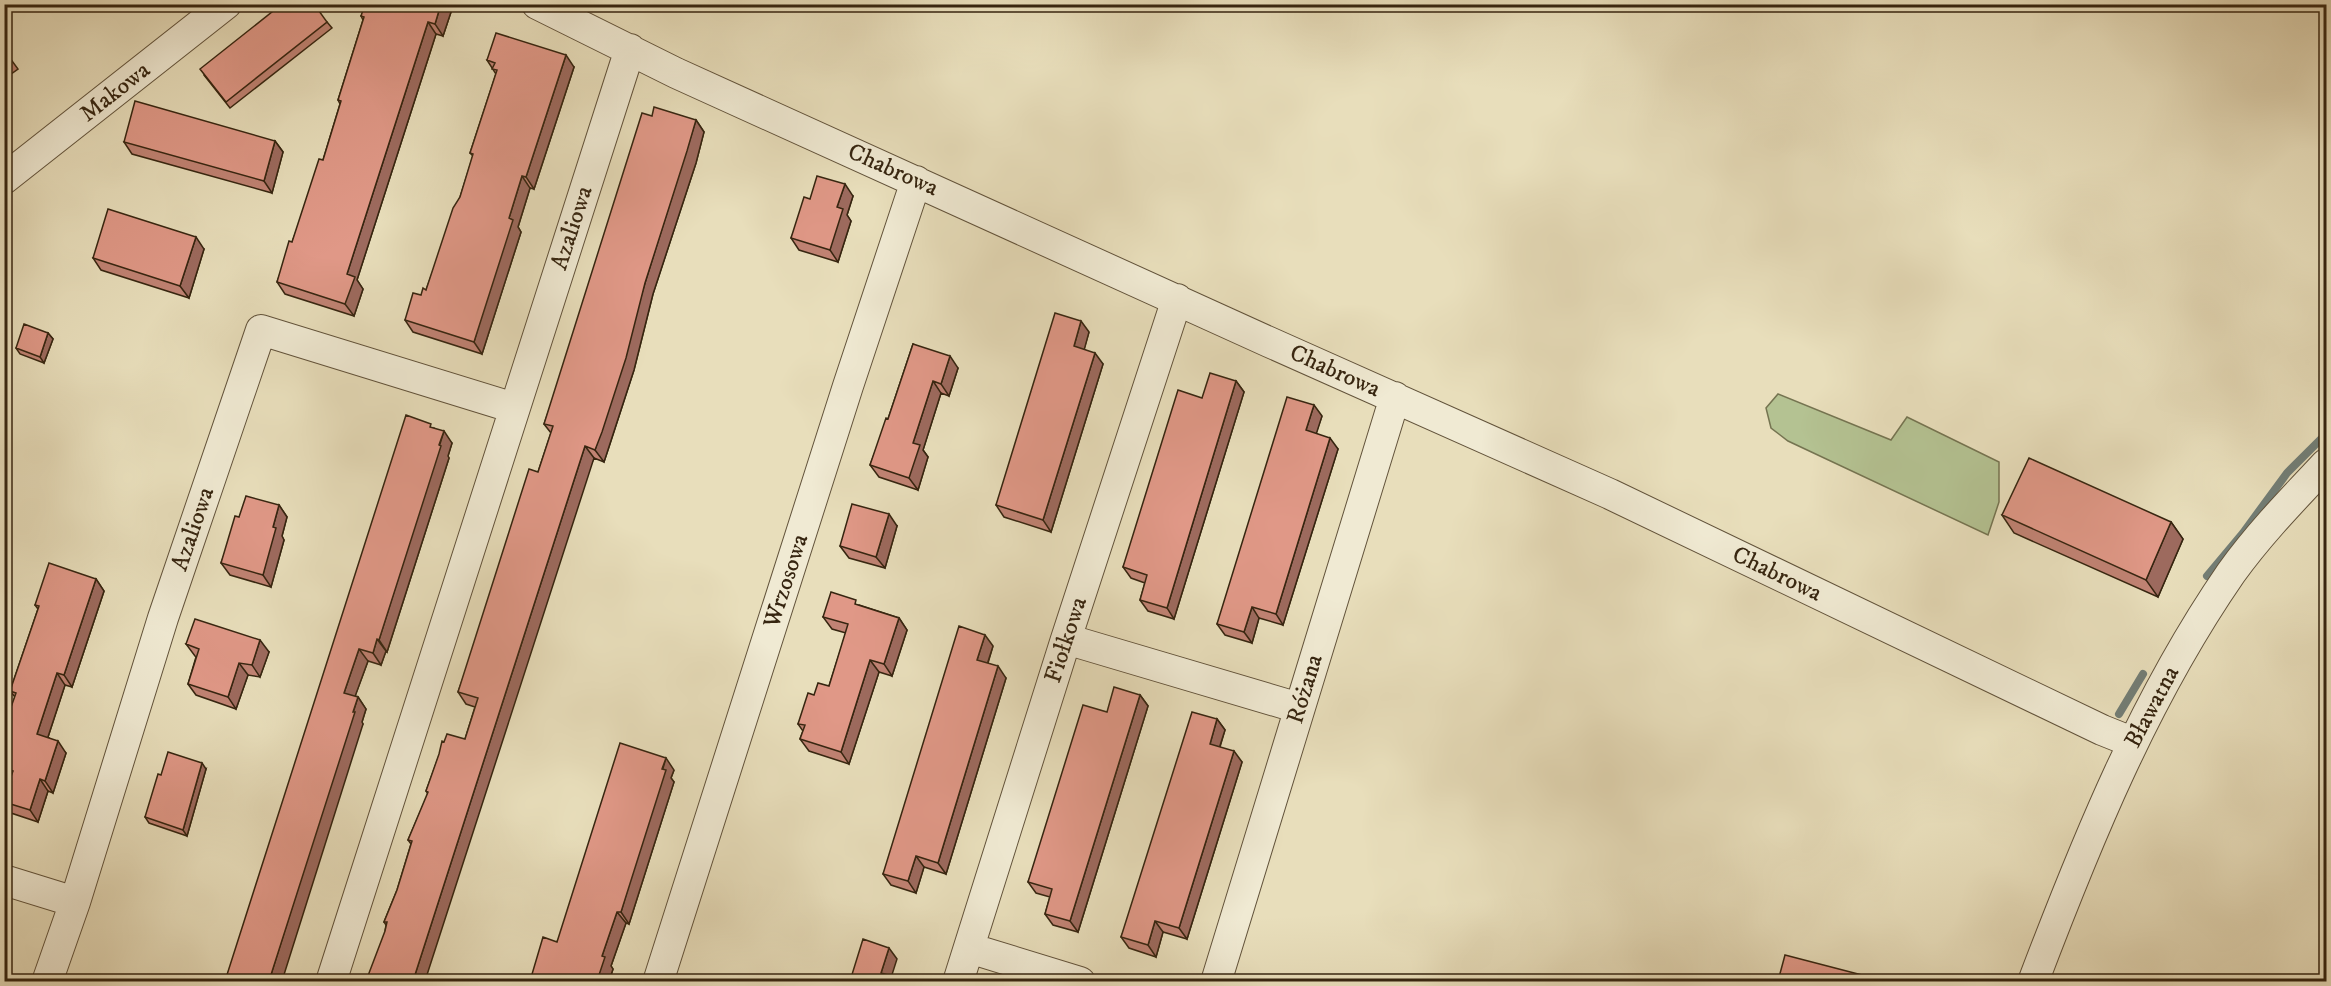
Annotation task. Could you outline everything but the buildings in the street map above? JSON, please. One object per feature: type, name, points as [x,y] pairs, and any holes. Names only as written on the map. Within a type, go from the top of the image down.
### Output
[{"type":"street","name":"Makowa","points":[[4,179],[226,4]]},
{"type":"street","name":"Chabrowa","points":[[537,4],[676,73],[1610,494],[2102,730],[2132,742]]},
{"type":"street","name":"Azaliowa","points":[[332,981],[630,49]]},
{"type":"street","name":"Wrzosowa","points":[[658,981],[916,181]]},
{"type":"street","name":"Fiołkowa","points":[[958,981],[1066,639],[1177,300]]},
{"type":"street","name":"Azaliowa","points":[[47,981],[75,902],[163,618],[261,330],[514,408]]},
{"type":"street","name":"Różana","points":[[1216,981],[1395,397]]},
{"type":"street","name":"Bławatna","points":[[2033,981],[2069,888],[2132,742],[2184,648],[2232,573],[2283,510],[2326,464]]},
{"type":"street","points":[[1066,639],[1299,708]]},
{"type":"street","points":[[4,879],[75,902]]},
{"type":"street","points":[[969,948],[1080,981]]},
{"type":"green space","points":[[1778,394],[1891,440],[1907,417],[1999,462],[1999,502],[1988,535],[1788,441],[1771,428],[1766,408]]},
{"type":"waterway","points":[[2207,576],[2243,533],[2287,473],[2326,434]]},
{"type":"waterway","points":[[2119,714],[2143,674]]}]
